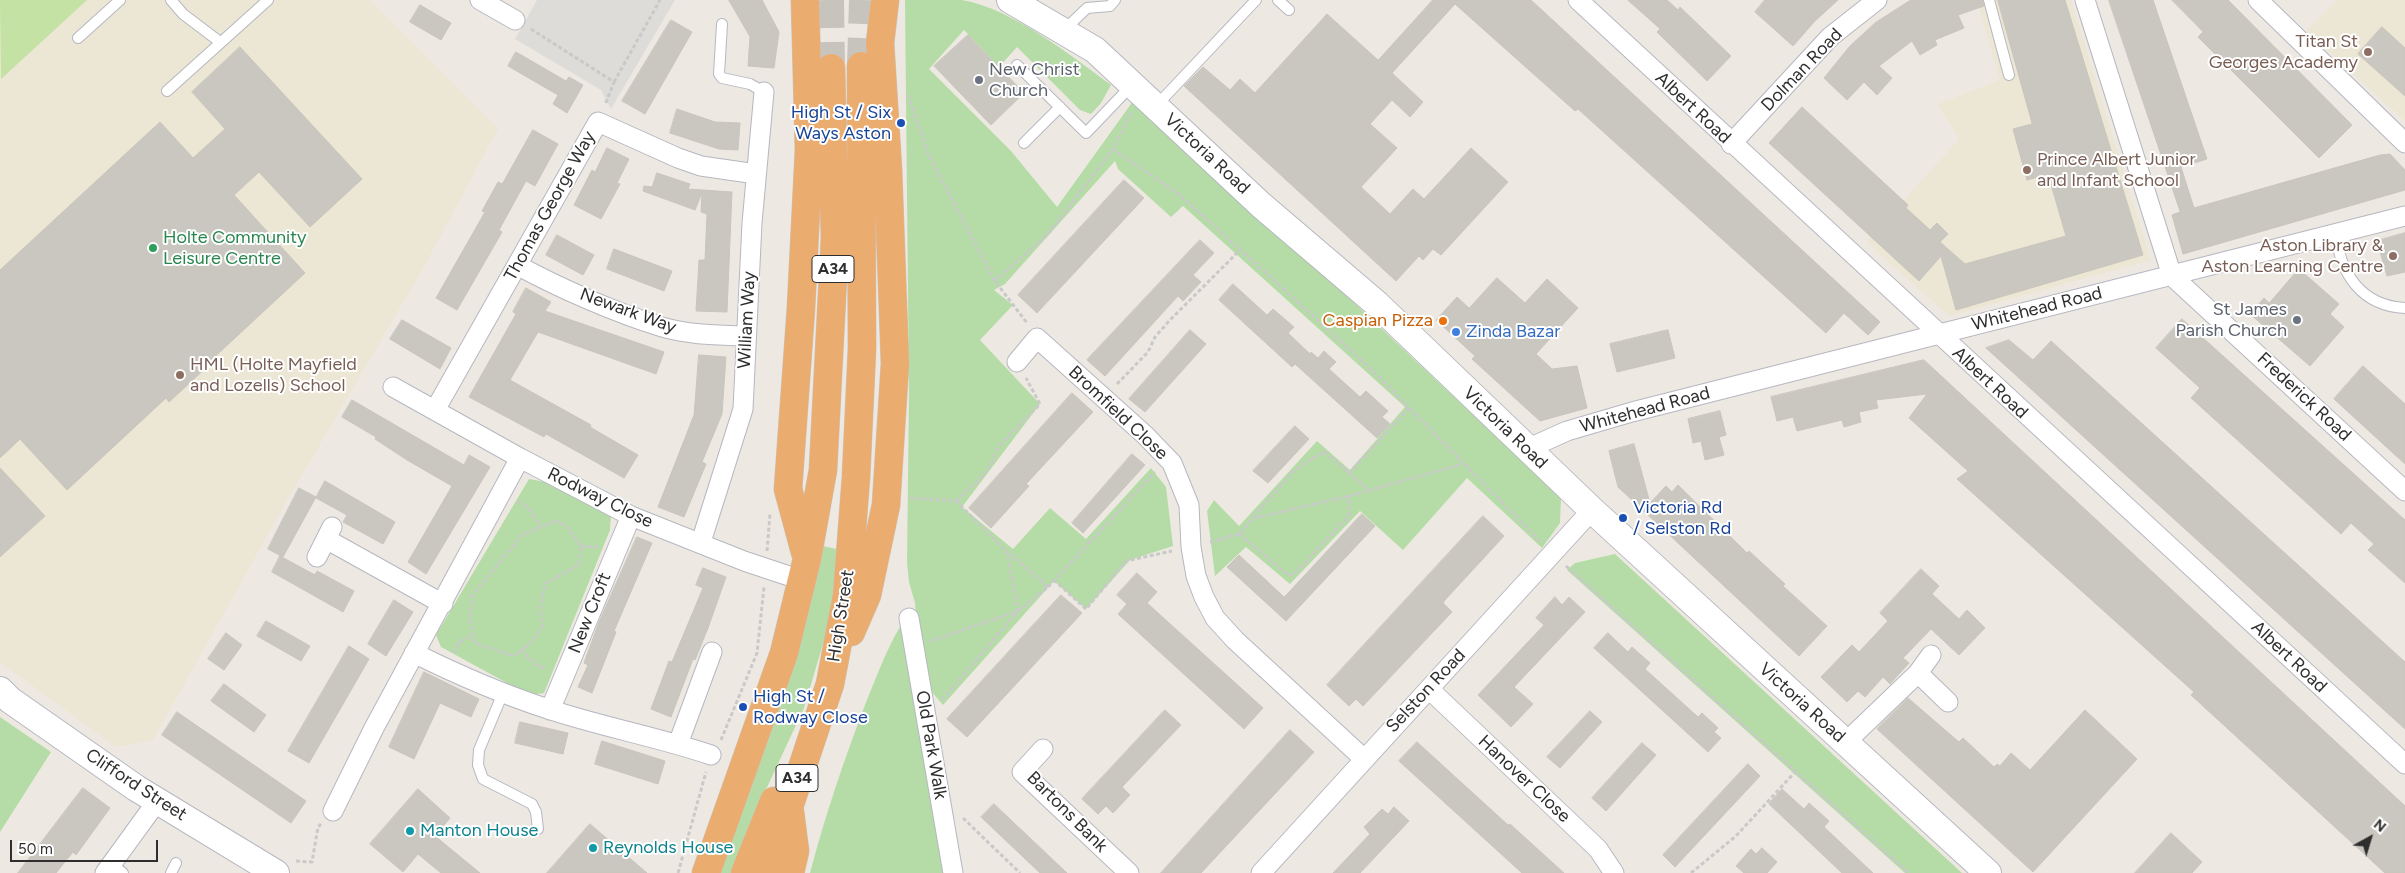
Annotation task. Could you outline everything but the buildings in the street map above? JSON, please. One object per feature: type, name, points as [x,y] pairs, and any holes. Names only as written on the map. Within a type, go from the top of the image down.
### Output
[{"type":"highway","points":[[804,569],[788,489],[801,308],[809,150],[806,0]]},
{"type":"highway","points":[[830,684],[867,595],[887,497],[895,364],[888,170],[880,43],[885,0]]},
{"type":"highway","name":"High Street","points":[[767,873],[830,684],[847,594],[856,478],[862,349],[861,66]]},
{"type":"highway","name":"A34","points":[[706,873],[784,653],[804,569],[824,461],[835,238],[831,68]]},
{"type":"highway","name":"A34","points":[[745,873],[768,811],[811,737]]},
{"type":"highway","name":"A34","points":[[789,806],[795,851],[790,873]]},
{"type":"street","points":[[480,0],[515,20]]},
{"type":"street","name":"Victoria Road","points":[[1010,0],[1095,50],[1261,205],[1377,304],[1592,510],[1988,873]]},
{"type":"street","name":"Albert Road","points":[[1578,0],[1731,144],[2405,764]]},
{"type":"street","name":"Dolman Road","points":[[1731,144],[1830,38],[1877,0]]},
{"type":"street","name":"Frederick Road","points":[[2085,0],[2172,276],[2405,490]]},
{"type":"street","points":[[2258,0],[2405,143]]},
{"type":"street","name":"William Way","points":[[700,542],[743,409],[745,336],[756,174],[764,92]]},
{"type":"street","name":"Thomas George Way","points":[[435,410],[598,122],[694,164],[756,174]]},
{"type":"street","name":"Whitehead Road","points":[[1527,449],[1567,431],[1632,412],[2405,216]]},
{"type":"street","name":"Newark Way","points":[[517,265],[586,297],[662,327],[702,334],[745,336]]},
{"type":"street","points":[[1017,362],[1037,338]]},
{"type":"street","name":"Bromfield Close","points":[[1037,338],[1145,435],[1172,463],[1189,505],[1191,547],[1201,590],[1215,618],[1235,640],[1363,758]]},
{"type":"street","name":"Rodway Close","points":[[393,387],[520,458],[631,516],[766,569],[804,569]]},
{"type":"street","points":[[333,811],[414,653],[443,604],[520,458]]},
{"type":"street","name":"Selston Road","points":[[1269,870],[1363,758],[1429,689],[1592,510]]},
{"type":"street","name":"New Croft","points":[[550,710],[631,516]]},
{"type":"street","points":[[317,557],[329,533],[443,604]]},
{"type":"street","name":"Old Park Walk","points":[[909,618],[953,873]]},
{"type":"street","points":[[678,744],[712,652]]},
{"type":"street","points":[[414,653],[503,693],[550,710],[678,744],[716,751]]},
{"type":"street","points":[[1846,742],[1918,673],[1931,655]]},
{"type":"street","points":[[1918,673],[1948,702]]},
{"type":"street","name":"Hanover Close","points":[[1429,689],[1598,849],[1614,873]]},
{"type":"street","name":"Clifford Street","points":[[0,690],[10,700],[136,788],[284,866]]},
{"type":"street","name":"Bartons Bank","points":[[1043,749],[1022,772],[1130,873]]},
{"type":"street","points":[[113,870],[158,800]]},
{"type":"lane","points":[[78,38],[120,0]]},
{"type":"lane","points":[[171,0],[183,14],[220,42]]},
{"type":"lane","points":[[168,91],[268,0]]},
{"type":"lane","points":[[1063,31],[1087,8],[1110,6],[1115,0]]},
{"type":"lane","points":[[1017,65],[1086,133],[1143,94],[1256,0]]},
{"type":"lane","points":[[1278,0],[1289,10]]},
{"type":"lane","points":[[1990,0],[2009,75]]},
{"type":"lane","points":[[722,24],[719,74],[722,78],[750,84],[764,92]]},
{"type":"lane","points":[[1024,143],[1060,107]]},
{"type":"lane","points":[[2336,234],[2341,260],[2358,287],[2378,303],[2405,308]]},
{"type":"lane","points":[[503,693],[479,750],[478,765],[483,779],[532,804],[536,812],[538,829]]},
{"type":"lane","points":[[171,873],[176,863]]},
{"type":"path","points":[[598,122],[614,82],[660,0]]},
{"type":"path","points":[[515,20],[614,82]]},
{"type":"path","points":[[908,93],[929,156],[995,281],[1037,338]]},
{"type":"path","points":[[995,281],[1048,234],[1113,148],[1143,94]]},
{"type":"path","points":[[1113,148],[1180,195],[1370,369],[1552,553],[1909,873]]},
{"type":"path","points":[[1103,397],[1148,352],[1155,337],[1170,320],[1239,251]]},
{"type":"path","points":[[956,501],[979,480],[990,466],[1000,446],[1040,404],[1017,362]]},
{"type":"path","points":[[1349,473],[1409,408]]},
{"type":"path","points":[[1054,580],[1086,609],[1126,561],[1239,534],[1293,472],[1324,452],[1368,490]]},
{"type":"path","points":[[926,718],[1018,611],[1048,587],[1154,473],[1172,463]]},
{"type":"path","points":[[1254,518],[1349,496],[1462,464]]},
{"type":"path","points":[[503,491],[529,509],[541,527]]},
{"type":"path","points":[[1239,534],[1288,575],[1294,574],[1349,516],[1349,496]]},
{"type":"path","points":[[887,497],[956,501],[1007,552],[1048,587]]},
{"type":"path","points":[[678,873],[720,739],[757,652],[770,509]]},
{"type":"path","points":[[555,521],[566,525],[581,546],[579,565],[546,583],[540,606],[542,627],[530,644],[513,656],[475,643],[473,635],[470,623],[472,596],[522,535],[555,521]]},
{"type":"path","points":[[1007,552],[1018,611]]},
{"type":"path","points":[[914,647],[1018,611]]},
{"type":"path","points":[[446,669],[459,642],[473,635]]},
{"type":"path","points":[[521,650],[538,666],[564,675]]},
{"type":"path","points":[[1692,873],[1736,836],[1796,771]]},
{"type":"path","points":[[940,796],[1020,873]]},
{"type":"path","points":[[284,866],[300,862],[312,862],[318,827],[333,811]]},
{"type":"shaded area","name":"HML (Holte Mayfield and Lozells) School","points":[[0,0],[370,0],[498,129],[425,265],[285,504],[153,740],[116,747],[0,662]]},
{"type":"shaded area","points":[[537,0],[675,0],[611,109],[601,90],[515,39]]},
{"type":"shaded area","name":"Prince Albert Junior and Infant School","points":[[1977,0],[2071,0],[2151,260],[1949,316],[1866,242],[1959,139],[1938,104],[2000,80]]},
{"type":"shaded area","name":"Titan St Georges Academy","points":[[2337,0],[2405,0],[2405,121],[2306,31]]},
{"type":"green space","points":[[0,0],[87,0],[1,79]]},
{"type":"green space","points":[[905,0],[962,0],[1001,13],[1040,35],[1111,85],[1101,103],[1091,114],[1080,110],[1017,47],[999,67],[964,30],[929,69],[1011,151],[1057,207],[1136,97],[1561,498],[1560,523],[1542,548],[1467,478],[1403,550],[1360,511],[1290,584],[1246,547],[1215,576],[1207,511],[1214,500],[1239,526],[1317,441],[1350,470],[1405,407],[1183,206],[1171,217],[1118,169],[1115,161],[1005,284],[994,290],[1013,305],[980,340],[1040,404],[962,507],[1013,549],[1050,508],[1086,539],[1151,468],[1166,487],[1173,546],[1130,560],[1086,609],[1054,581],[943,705],[931,691],[917,627],[915,603],[909,582],[907,563],[909,391]]},
{"type":"green space","points":[[529,479],[551,483],[611,515],[610,530],[544,693],[529,695],[441,647],[436,635]]},
{"type":"green space","points":[[823,546],[841,550],[828,627],[804,708],[762,798],[733,873],[720,873]]},
{"type":"green space","points":[[1615,554],[1962,873],[1905,873],[1567,570],[1575,563]]},
{"type":"green space","points":[[901,625],[943,873],[810,873],[828,809],[857,726],[881,664]]},
{"type":"green space","points":[[0,717],[51,752],[0,832]]},
{"type":"tunnel","points":[[830,0],[831,68]]},
{"type":"tunnel","points":[[861,66],[863,0]]},
{"type":"place","name":"Titan St Georges Academy","points":[[2368,52]]},
{"type":"place","name":"New Christ Church","points":[[979,80]]},
{"type":"place","name":"High St / Six Ways Aston","points":[[901,123]]},
{"type":"place","name":"Prince Albert Junior and Infant School","points":[[2027,170]]},
{"type":"place","name":"Holte Community Leisure Centre","points":[[153,248]]},
{"type":"place","name":"Aston Library & Aston Learning Centre","points":[[2393,256]]},
{"type":"place","name":"St James Parish Church","points":[[2297,320]]},
{"type":"place","name":"Caspian Pizza","points":[[1443,321]]},
{"type":"place","name":"Zinda Bazar","points":[[1456,332]]},
{"type":"place","name":"HML (Holte Mayfield and Lozells) School","points":[[180,375]]},
{"type":"place","name":"Victoria Rd / Selston Rd","points":[[1623,518]]},
{"type":"place","name":"High St / Rodway Close","points":[[743,707]]},
{"type":"place","name":"Manton House","points":[[410,831]]},
{"type":"place","name":"Reynolds House","points":[[593,848]]}]
